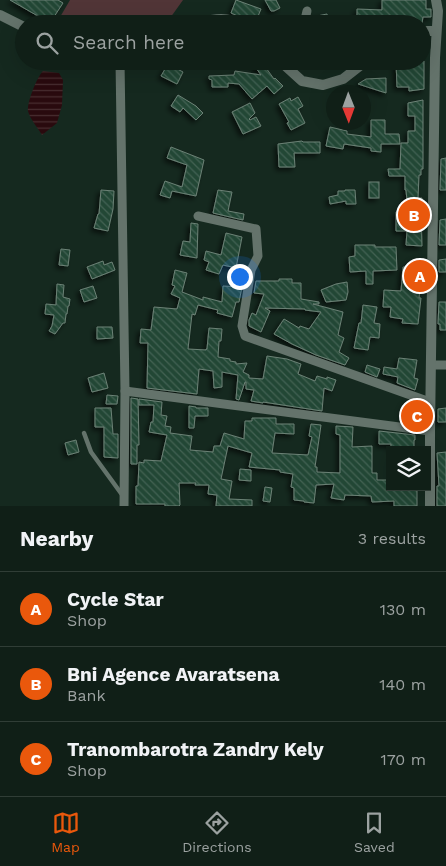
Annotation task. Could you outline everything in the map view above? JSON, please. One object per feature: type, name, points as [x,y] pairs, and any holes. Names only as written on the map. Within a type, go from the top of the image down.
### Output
[{"type":"street","points":[[430,506],[430,402],[441,31],[436,0]]},
{"type":"street","points":[[0,15],[15,22]]},
{"type":"street","points":[[120,70],[125,391],[124,502]]},
{"type":"street","points":[[290,70],[302,81],[322,85],[343,79],[354,70]]},
{"type":"street","points":[[198,216],[256,229],[258,256],[252,270],[242,326],[245,336],[430,402]]},
{"type":"street","points":[[431,365],[446,365]]},
{"type":"street","points":[[125,391],[430,431]]},
{"type":"lane","points":[[84,433],[91,452],[124,502]]},
{"type":"shaded area","points":[[70,0],[183,0],[172,15],[61,15]]},
{"type":"shaded area","points":[[43,71],[59,73],[63,80],[62,105],[57,123],[42,135],[28,111],[33,90]]},
{"type":"building","points":[[10,0],[58,0],[63,3],[55,15],[36,15]]},
{"type":"building","points":[[236,0],[261,9],[258,15],[235,15],[231,13]]},
{"type":"building","points":[[265,0],[276,0],[280,8],[271,11]]},
{"type":"building","points":[[382,0],[426,0],[426,9],[431,9],[431,15],[357,15],[357,9],[382,10]]},
{"type":"building","points":[[164,70],[179,70],[183,72],[177,84],[161,76]]},
{"type":"building","points":[[257,70],[268,70],[274,79],[283,86],[274,94],[267,86],[252,99],[239,84],[228,83],[228,87],[212,87],[212,80],[209,79],[209,76],[234,75],[235,71],[261,75]]},
{"type":"building","points":[[396,70],[424,70],[424,89],[409,91],[409,87],[397,87]]},
{"type":"building","points":[[386,78],[386,93],[371,88],[371,85],[358,84],[366,79]]},
{"type":"building","points":[[178,95],[196,106],[203,113],[196,120],[183,108],[180,112],[171,106]]},
{"type":"building","points":[[298,97],[303,106],[298,109],[305,123],[291,130],[287,123],[289,122],[279,104],[290,98],[291,101]]},
{"type":"building","points":[[423,100],[423,169],[421,169],[421,175],[419,175],[418,198],[422,198],[423,209],[421,209],[422,246],[406,245],[407,231],[396,231],[396,212],[408,212],[405,176],[389,176],[388,169],[400,169],[401,143],[408,143],[408,131],[415,131],[415,116],[408,116],[408,103]]},
{"type":"building","points":[[250,103],[255,113],[249,119],[256,117],[261,126],[243,134],[232,112]]},
{"type":"building","points":[[371,120],[385,120],[385,134],[399,134],[400,144],[381,144],[381,152],[371,151],[371,148],[344,144],[343,149],[326,146],[329,130],[343,130],[347,131],[347,134],[371,137]]},
{"type":"building","points":[[302,141],[320,142],[320,153],[294,153],[295,167],[279,167],[278,144]]},
{"type":"building","points":[[171,147],[204,160],[196,196],[172,191],[170,198],[160,195],[165,181],[182,187],[187,165],[167,158]]},
{"type":"building","points":[[446,158],[446,190],[440,190],[441,159]]},
{"type":"building","points":[[369,182],[379,182],[379,198],[369,198]]},
{"type":"building","points":[[101,190],[114,191],[113,209],[108,231],[94,228],[99,214]]},
{"type":"building","points":[[218,190],[232,192],[228,211],[244,214],[243,220],[213,213]]},
{"type":"building","points":[[355,190],[356,204],[346,204],[346,201],[330,204],[329,197],[338,195],[338,191]]},
{"type":"building","points":[[446,219],[446,245],[439,245],[440,220]]},
{"type":"building","points":[[191,223],[198,224],[197,258],[180,255],[183,241],[190,242]]},
{"type":"building","points":[[226,233],[242,237],[236,268],[223,265],[219,274],[206,270],[209,262],[204,260],[206,251],[221,255]]},
{"type":"building","points":[[355,245],[396,247],[397,270],[373,271],[373,284],[366,284],[366,271],[350,272],[349,257],[355,256]]},
{"type":"building","points":[[61,249],[70,250],[68,266],[59,265]]},
{"type":"building","points":[[446,259],[446,272],[439,272],[439,260]]},
{"type":"building","points":[[103,261],[104,265],[112,262],[115,270],[92,279],[87,267]]},
{"type":"building","points":[[403,267],[419,267],[419,281],[421,281],[419,298],[421,298],[418,324],[402,323],[403,319],[390,317],[391,307],[383,307],[384,290],[401,291]]},
{"type":"building","points":[[175,270],[187,273],[182,292],[203,300],[203,297],[222,302],[223,286],[242,287],[239,302],[236,302],[232,317],[217,313],[218,310],[198,305],[195,315],[192,314],[188,349],[206,350],[209,328],[222,329],[218,357],[230,359],[230,361],[236,362],[236,364],[247,363],[243,372],[249,375],[249,378],[263,379],[267,356],[287,359],[301,364],[298,374],[315,381],[317,376],[336,380],[332,391],[324,388],[322,411],[251,401],[254,390],[246,389],[246,382],[239,400],[236,399],[238,375],[222,372],[222,387],[214,388],[213,371],[199,369],[197,394],[147,388],[148,343],[140,343],[141,329],[151,330],[154,307],[177,309],[180,298],[171,294],[175,286],[172,285]]},
{"type":"building","points":[[279,279],[292,279],[292,283],[301,283],[301,299],[319,302],[319,304],[313,304],[343,312],[338,335],[344,338],[339,352],[349,358],[345,365],[316,355],[274,334],[284,319],[299,328],[300,326],[309,329],[321,312],[305,309],[265,308],[270,311],[261,332],[249,326],[252,313],[256,315],[264,294],[254,293],[256,281],[279,281]]},
{"type":"building","points":[[347,282],[348,292],[346,300],[326,302],[321,290]]},
{"type":"building","points":[[57,284],[64,285],[63,297],[70,299],[65,323],[55,334],[49,331],[54,315],[45,314],[46,304],[56,305]]},
{"type":"building","points":[[93,286],[97,298],[84,302],[80,290]]},
{"type":"building","points":[[439,302],[446,302],[446,330],[440,330],[440,324],[438,324]]},
{"type":"building","points":[[363,305],[377,307],[374,323],[380,324],[379,338],[370,337],[368,350],[354,348],[359,323],[361,323]]},
{"type":"building","points":[[97,327],[112,327],[113,338],[97,339]]},
{"type":"building","points":[[399,358],[417,360],[414,378],[418,379],[415,390],[397,383],[398,377],[383,374],[384,367],[397,369]]},
{"type":"building","points":[[367,365],[380,369],[377,377],[365,372]]},
{"type":"building","points":[[104,373],[108,388],[92,392],[88,378]]},
{"type":"building","points":[[107,395],[118,396],[117,404],[106,404]]},
{"type":"building","points":[[131,398],[138,399],[139,445],[137,445],[137,464],[131,464]]},
{"type":"building","points":[[139,399],[162,402],[161,415],[167,416],[165,426],[171,427],[170,433],[192,436],[190,450],[213,452],[214,446],[220,446],[224,433],[244,439],[245,421],[252,421],[252,418],[276,418],[276,424],[294,424],[294,434],[275,433],[272,453],[308,455],[312,437],[309,436],[311,424],[321,425],[315,467],[317,467],[317,472],[340,473],[340,435],[336,434],[336,426],[353,427],[352,447],[372,446],[372,473],[377,473],[377,480],[386,480],[386,491],[417,491],[417,506],[394,506],[394,501],[372,502],[371,496],[345,495],[344,500],[331,498],[334,484],[316,485],[314,503],[294,500],[294,488],[291,487],[293,474],[280,472],[280,470],[249,467],[252,453],[228,446],[221,479],[232,481],[229,499],[252,500],[252,506],[216,506],[217,495],[208,494],[209,485],[195,485],[196,483],[179,483],[179,506],[136,504],[139,462],[144,463],[144,460],[161,461],[167,435],[149,432],[151,422],[153,422],[154,405],[139,405]]},
{"type":"building","points":[[189,406],[208,408],[208,416],[195,416],[194,428],[189,428]]},
{"type":"building","points":[[95,408],[111,408],[113,434],[118,434],[118,458],[104,457],[104,427],[95,427]]},
{"type":"building","points":[[446,408],[446,422],[438,422],[438,409]]},
{"type":"building","points":[[379,431],[415,435],[414,446],[379,444]]},
{"type":"building","points":[[76,440],[79,452],[68,455],[65,443]]},
{"type":"building","points":[[446,452],[446,506],[437,506],[437,486],[439,486],[437,453]]},
{"type":"building","points":[[240,469],[251,470],[251,481],[239,480]]},
{"type":"building","points":[[265,487],[272,488],[270,502],[263,501]]},
{"type":"place","name":"Bni Agence Avaratsena","points":[[414,215]]},
{"type":"place","name":"Cycle Star","points":[[420,276]]},
{"type":"place","name":"Tranombarotra Zandry Kely","points":[[417,416]]}]
